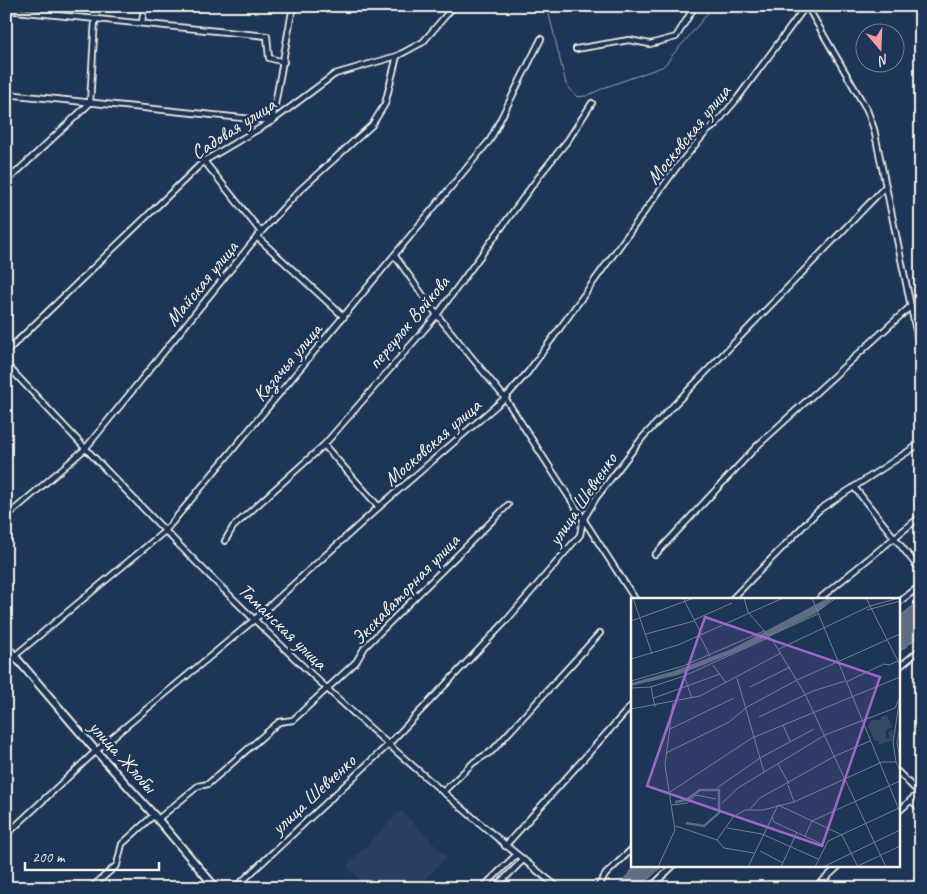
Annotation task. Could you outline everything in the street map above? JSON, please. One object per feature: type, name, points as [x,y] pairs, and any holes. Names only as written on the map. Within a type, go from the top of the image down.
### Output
[{"type":"street","points":[[142,23],[144,6]]},
{"type":"street","points":[[6,94],[272,121],[293,6]]},
{"type":"street","name":"Садовая улица","points":[[6,352],[204,161],[272,121],[335,74],[397,56],[423,42],[454,6]]},
{"type":"street","points":[[576,49],[629,40],[650,44],[676,37],[696,6]]},
{"type":"street","points":[[807,6],[867,110],[874,129],[921,355]]},
{"type":"street","name":"Московская улица","points":[[6,834],[96,751],[254,620],[379,507],[505,398],[528,372],[677,168],[706,132],[714,126],[737,99],[807,6]]},
{"type":"street","points":[[6,10],[267,36],[269,58],[284,62]]},
{"type":"street","points":[[6,182],[90,103],[95,19]]},
{"type":"street","name":"Казачья улица","points":[[6,663],[165,531],[490,140],[541,39]]},
{"type":"street","name":"Майская улица","points":[[6,517],[85,448],[261,232],[300,190],[372,125],[385,104],[397,56]]},
{"type":"street","name":"переулок Войкова","points":[[225,541],[233,527],[324,445],[437,315],[543,170],[568,140],[592,103]]},
{"type":"street","points":[[204,161],[261,232]]},
{"type":"street","name":"улица Шевченко","points":[[235,888],[388,745],[506,621],[580,535],[583,520],[596,498],[643,437],[886,186]]},
{"type":"street","points":[[257,237],[344,317]]},
{"type":"street","points":[[395,256],[437,315],[505,398],[634,598]]},
{"type":"street","points":[[655,555],[757,446],[911,306]]},
{"type":"street","name":"Таманская улица","points":[[6,364],[165,531],[254,620],[388,745],[505,846],[559,888]]},
{"type":"street","points":[[733,598],[819,510],[921,443]]},
{"type":"street","points":[[324,445],[379,507]]},
{"type":"street","points":[[854,487],[921,571]]},
{"type":"street","name":"Экскаваторная улица","points":[[91,888],[117,865],[122,844],[198,786],[208,784],[279,722],[293,720],[327,689],[356,662],[365,647],[508,505]]},
{"type":"street","points":[[820,598],[921,516]]},
{"type":"street","points":[[900,601],[921,584]]},
{"type":"street","points":[[443,792],[474,762],[492,751],[600,633]]},
{"type":"street","name":"улица Жлобы","points":[[6,646],[216,888]]},
{"type":"street","points":[[900,666],[921,649]]},
{"type":"street","points":[[505,846],[631,706]]},
{"type":"street","points":[[900,774],[920,792],[900,810]]},
{"type":"street","points":[[911,800],[921,810]]},
{"type":"street","points":[[597,888],[606,874],[631,850]]},
{"type":"street","points":[[482,888],[516,855]]},
{"type":"street","points":[[495,888],[523,860]]},
{"type":"street","points":[[650,888],[673,866]]},
{"type":"street","points":[[815,888],[839,866]]},
{"type":"shaded area","points":[[921,600],[921,634],[900,651],[900,616]]},
{"type":"shaded area","points":[[401,811],[447,857],[416,888],[368,888],[346,866]]},
{"type":"shaded area","points":[[516,856],[521,861],[494,888],[483,888]]},
{"type":"shaded area","points":[[636,866],[662,866],[639,888],[616,888]]},
{"type":"waterway","points":[[547,6],[566,84],[577,97],[586,96],[662,67],[713,6]]}]
